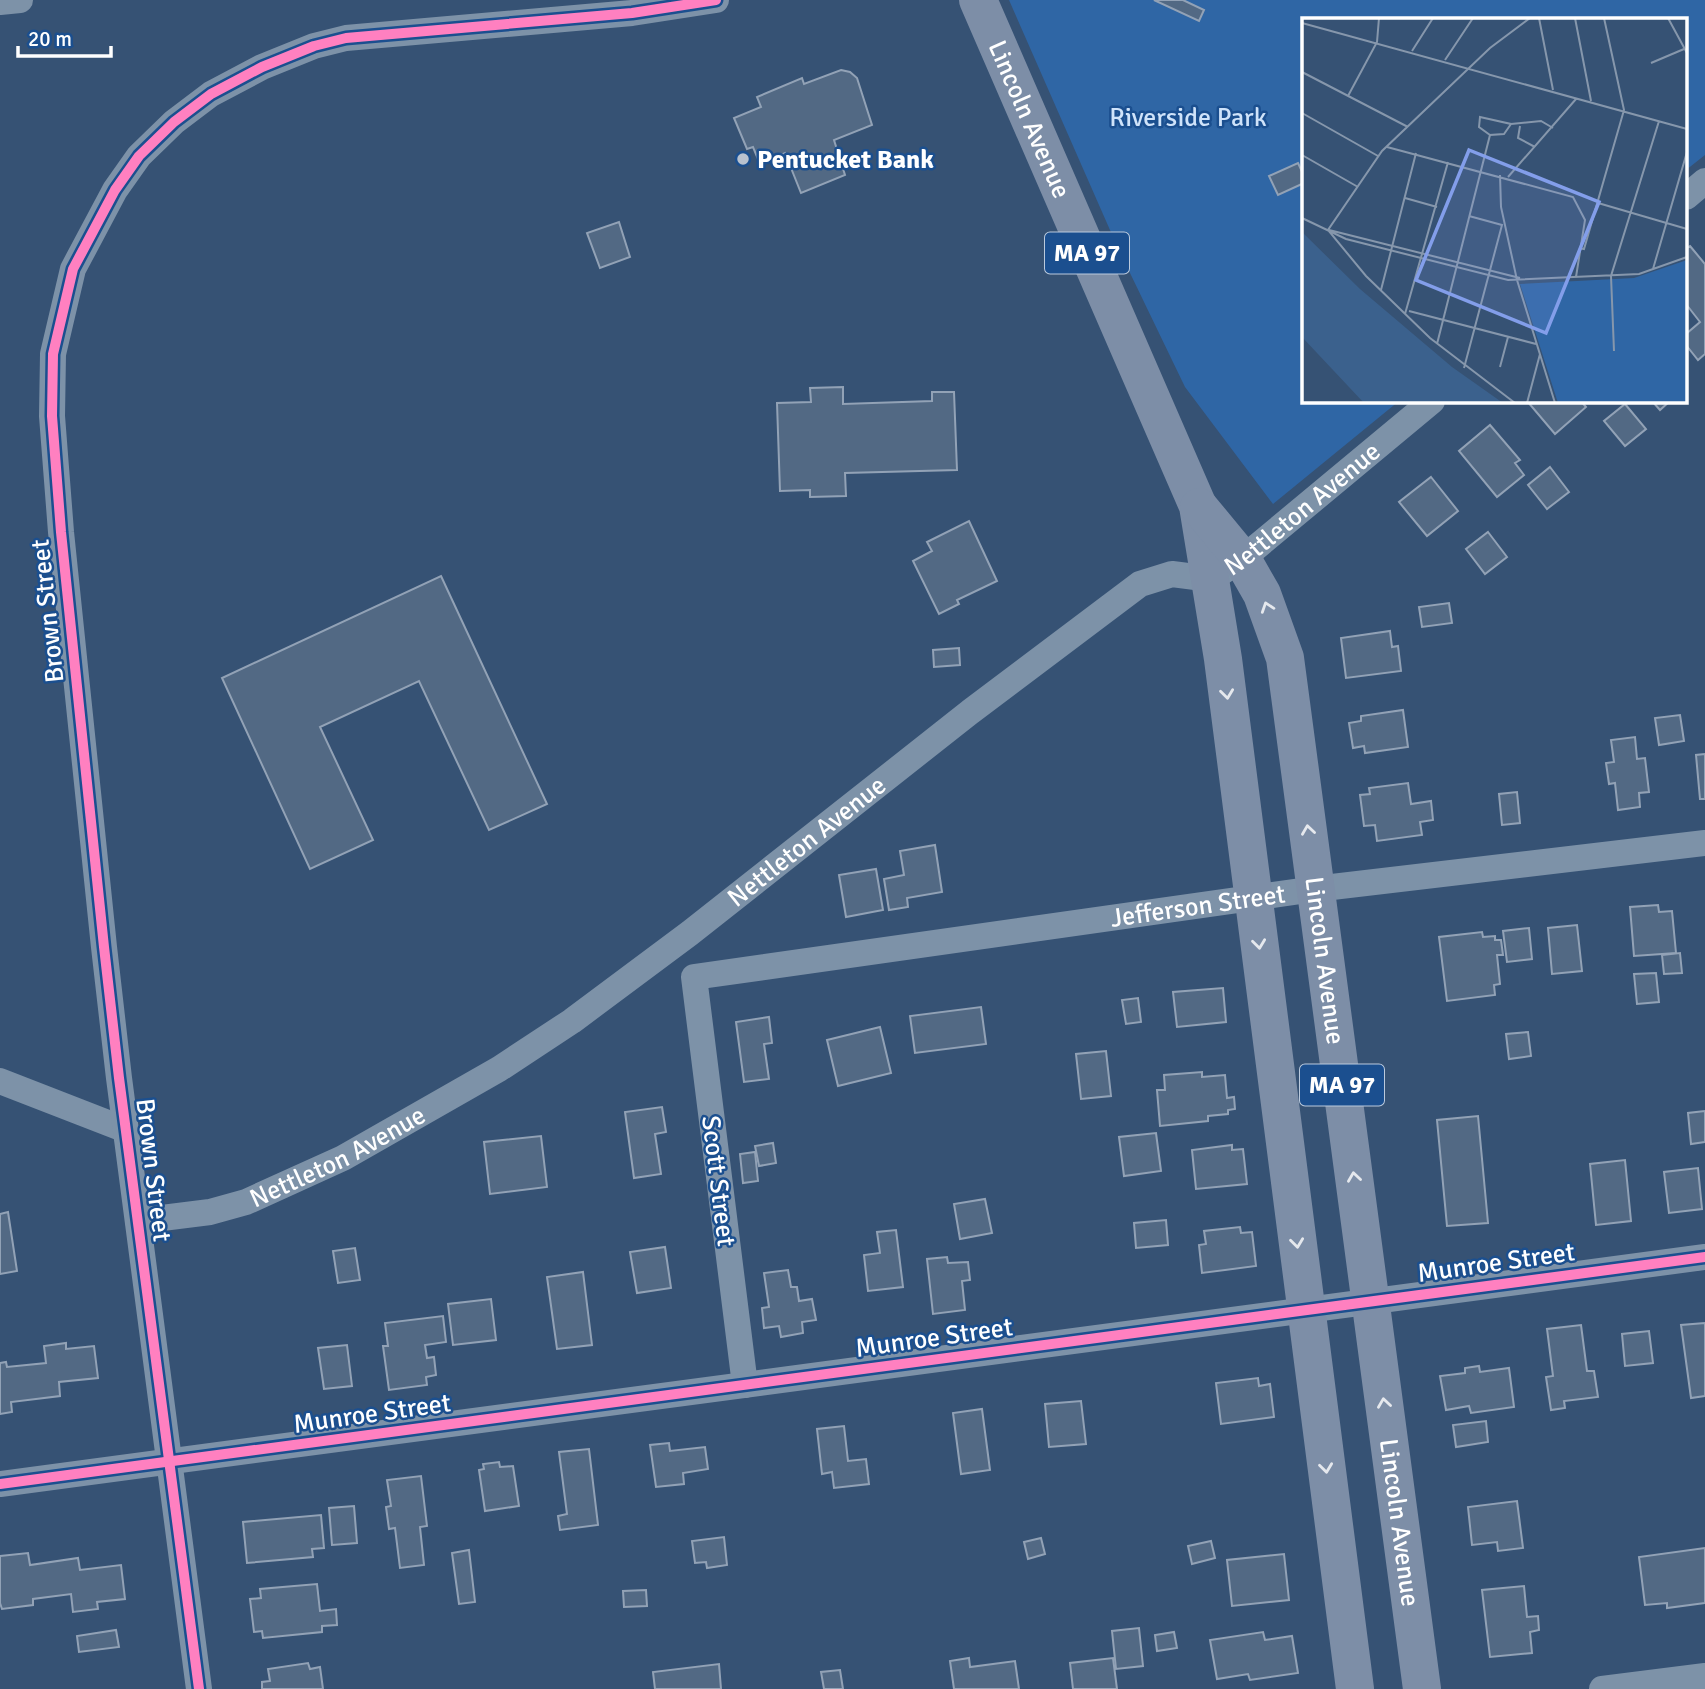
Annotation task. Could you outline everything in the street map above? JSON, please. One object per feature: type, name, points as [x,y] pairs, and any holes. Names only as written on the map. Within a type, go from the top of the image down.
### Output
[{"type":"main road","name":"Lincoln Avenue","points":[[978,0],[1226,569],[1262,594],[1285,658],[1423,1689]]},
{"type":"main road","name":"MA 97","points":[[1226,569],[1253,897],[1355,1689]]},
{"type":"street","points":[[0,2],[20,0]]},
{"type":"street","name":"Brown Street","points":[[200,1689],[104,947],[61,531],[52,416],[53,354],[73,269],[115,190],[139,156],[174,122],[211,94],[262,67],[346,38],[607,7],[696,5],[716,0]]},
{"type":"street","points":[[1688,195],[1705,181]]},
{"type":"street","name":"Nettleton Avenue","points":[[138,1221],[210,1212],[246,1202],[343,1158],[499,1069],[572,1021],[690,933],[970,712],[1140,584],[1172,575],[1226,569],[1431,402]]},
{"type":"street","name":"Jefferson Street","points":[[694,977],[1315,888],[1705,843]]},
{"type":"street","name":"Scott Street","points":[[694,977],[745,1385]]},
{"type":"street","points":[[0,1081],[126,1130]]},
{"type":"street","name":"Munroe Street","points":[[0,1484],[1705,1257]]},
{"type":"street","points":[[1602,1689],[1705,1676]]},
{"type":"green space","name":"Riverside Park","points":[[1009,0],[1705,0],[1705,155],[1688,168],[1688,18],[1302,18],[1302,402],[1398,402],[1273,504],[1185,387],[1117,246]]},
{"type":"building","points":[[1154,0],[1183,0],[1204,10],[1199,21]]},
{"type":"building","points":[[841,70],[850,72],[857,78],[872,125],[834,140],[845,175],[801,193],[785,153],[760,164],[753,147],[747,149],[734,118],[761,107],[757,97],[802,78],[804,84]]},
{"type":"building","points":[[1298,163],[1302,172],[1302,184],[1278,195],[1269,176]]},
{"type":"building","points":[[619,222],[630,257],[600,268],[587,233]]},
{"type":"building","points":[[1690,246],[1705,264],[1705,354],[1698,360],[1688,348],[1688,332],[1700,322],[1688,307]]},
{"type":"building","points":[[843,387],[843,404],[932,401],[932,392],[954,392],[957,470],[845,473],[846,496],[810,497],[810,490],[780,491],[777,403],[811,402],[810,388]]},
{"type":"building","points":[[1528,402],[1582,402],[1586,407],[1555,434]]},
{"type":"building","points":[[1653,402],[1669,402],[1660,410]]},
{"type":"building","points":[[1625,404],[1646,429],[1625,446],[1604,421]]},
{"type":"building","points":[[1490,425],[1520,460],[1515,463],[1524,475],[1497,497],[1459,451]]},
{"type":"building","points":[[1550,467],[1569,492],[1547,509],[1528,485]]},
{"type":"building","points":[[1431,477],[1458,511],[1427,536],[1399,502]]},
{"type":"building","points":[[969,521],[997,581],[957,600],[959,604],[939,614],[913,561],[932,551],[927,542]]},
{"type":"building","points":[[1488,532],[1507,557],[1485,574],[1466,549]]},
{"type":"building","points":[[441,576],[547,804],[489,830],[419,681],[320,727],[373,840],[310,869],[222,678]]},
{"type":"building","points":[[1449,603],[1452,623],[1422,627],[1419,607]]},
{"type":"building","points":[[1390,631],[1392,647],[1398,646],[1401,671],[1346,678],[1341,638]]},
{"type":"building","points":[[959,648],[960,665],[934,667],[933,650]]},
{"type":"building","points":[[1403,710],[1408,747],[1365,753],[1364,746],[1353,748],[1349,723],[1361,721],[1361,716]]},
{"type":"building","points":[[1680,715],[1684,741],[1659,745],[1655,718]]},
{"type":"building","points":[[1635,737],[1637,759],[1645,758],[1649,792],[1639,793],[1640,807],[1618,810],[1615,783],[1609,784],[1606,763],[1614,762],[1611,740]]},
{"type":"building","points":[[1705,754],[1705,799],[1700,799],[1696,755]]},
{"type":"building","points":[[1408,783],[1411,804],[1431,801],[1433,820],[1420,822],[1422,835],[1377,841],[1375,825],[1364,826],[1360,795],[1370,794],[1369,788]]},
{"type":"building","points":[[1517,792],[1520,823],[1502,825],[1499,794]]},
{"type":"building","points":[[935,845],[942,892],[907,898],[908,907],[889,910],[884,879],[904,875],[900,851]]},
{"type":"building","points":[[876,869],[883,910],[846,917],[839,875]]},
{"type":"building","points":[[1658,905],[1659,912],[1672,911],[1676,953],[1634,956],[1630,907]]},
{"type":"building","points":[[1577,925],[1582,971],[1552,974],[1548,928]]},
{"type":"building","points":[[1529,928],[1532,959],[1507,962],[1503,931]]},
{"type":"building","points":[[1482,932],[1483,937],[1495,936],[1495,940],[1501,940],[1503,955],[1497,955],[1500,984],[1494,985],[1495,995],[1447,1001],[1439,937]]},
{"type":"building","points":[[1680,953],[1682,973],[1664,974],[1662,955]]},
{"type":"building","points":[[1656,973],[1659,1002],[1637,1004],[1634,974]]},
{"type":"building","points":[[1223,988],[1226,1022],[1177,1027],[1173,992]]},
{"type":"building","points":[[1138,998],[1141,1022],[1126,1024],[1122,1000]]},
{"type":"building","points":[[981,1007],[986,1044],[915,1053],[910,1016]]},
{"type":"building","points":[[769,1017],[772,1043],[764,1044],[769,1079],[744,1082],[736,1022]]},
{"type":"building","points":[[880,1027],[891,1073],[838,1086],[827,1040]]},
{"type":"building","points":[[1528,1032],[1531,1056],[1509,1059],[1506,1034]]},
{"type":"building","points":[[1106,1051],[1111,1096],[1081,1099],[1076,1054]]},
{"type":"building","points":[[1202,1072],[1202,1077],[1225,1075],[1227,1098],[1234,1097],[1235,1109],[1228,1110],[1228,1114],[1208,1116],[1208,1121],[1160,1126],[1157,1090],[1165,1090],[1164,1075]]},
{"type":"building","points":[[662,1107],[666,1132],[655,1134],[661,1174],[634,1178],[625,1112]]},
{"type":"building","points":[[1705,1111],[1705,1142],[1691,1144],[1688,1113]]},
{"type":"building","points":[[1478,1116],[1488,1223],[1447,1226],[1437,1120]]},
{"type":"building","points":[[1156,1133],[1161,1171],[1124,1176],[1119,1137]]},
{"type":"building","points":[[541,1136],[547,1187],[490,1194],[484,1142]]},
{"type":"building","points":[[773,1143],[776,1163],[759,1166],[755,1146]]},
{"type":"building","points":[[1232,1145],[1232,1150],[1243,1149],[1247,1184],[1196,1189],[1192,1150]]},
{"type":"building","points":[[755,1152],[758,1181],[743,1183],[740,1154]]},
{"type":"building","points":[[1625,1160],[1631,1221],[1596,1225],[1590,1164]]},
{"type":"building","points":[[1698,1168],[1702,1209],[1669,1213],[1664,1172]]},
{"type":"building","points":[[985,1199],[992,1233],[960,1239],[954,1204]]},
{"type":"building","points":[[8,1212],[17,1271],[0,1274],[0,1214]]},
{"type":"building","points":[[1166,1220],[1168,1245],[1136,1248],[1134,1223]]},
{"type":"building","points":[[1240,1227],[1241,1233],[1252,1232],[1256,1266],[1202,1273],[1199,1245],[1206,1244],[1204,1231]]},
{"type":"building","points":[[896,1230],[903,1287],[868,1291],[864,1255],[880,1253],[877,1232]]},
{"type":"building","points":[[665,1247],[671,1288],[637,1293],[630,1252]]},
{"type":"building","points":[[355,1248],[360,1280],[338,1283],[333,1251]]},
{"type":"building","points":[[947,1257],[948,1263],[968,1262],[970,1280],[962,1281],[965,1310],[933,1314],[927,1259]]},
{"type":"building","points":[[788,1270],[791,1287],[797,1287],[799,1301],[812,1299],[816,1320],[802,1322],[803,1333],[781,1337],[779,1326],[764,1328],[762,1308],[769,1307],[764,1273]]},
{"type":"building","points":[[583,1272],[592,1345],[557,1349],[547,1277]]},
{"type":"building","points":[[491,1299],[496,1340],[453,1345],[448,1304]]},
{"type":"building","points":[[443,1316],[446,1342],[425,1345],[427,1358],[434,1357],[436,1375],[426,1377],[427,1385],[389,1390],[383,1346],[388,1346],[385,1323]]},
{"type":"building","points":[[1705,1323],[1705,1396],[1691,1398],[1681,1325]]},
{"type":"building","points":[[1581,1325],[1587,1371],[1594,1371],[1598,1397],[1564,1401],[1565,1408],[1551,1410],[1546,1377],[1553,1376],[1547,1329]]},
{"type":"building","points":[[1649,1331],[1653,1363],[1625,1366],[1622,1334]]},
{"type":"building","points":[[66,1343],[66,1349],[94,1346],[98,1378],[59,1382],[60,1396],[11,1402],[12,1412],[0,1414],[0,1363],[6,1362],[7,1367],[46,1363],[44,1346]]},
{"type":"building","points":[[347,1345],[352,1386],[324,1389],[318,1348]]},
{"type":"building","points":[[1479,1366],[1480,1372],[1509,1368],[1514,1407],[1471,1413],[1469,1406],[1446,1410],[1440,1376],[1465,1373],[1465,1368]]},
{"type":"building","points":[[1258,1378],[1259,1386],[1270,1384],[1274,1417],[1221,1424],[1216,1383]]},
{"type":"building","points":[[1081,1401],[1086,1444],[1049,1447],[1045,1404]]},
{"type":"building","points":[[982,1409],[990,1470],[961,1474],[953,1413]]},
{"type":"building","points":[[1486,1421],[1488,1442],[1456,1447],[1453,1425]]},
{"type":"building","points":[[844,1426],[848,1461],[866,1459],[869,1484],[834,1488],[832,1472],[822,1474],[817,1429]]},
{"type":"building","points":[[669,1443],[670,1451],[705,1447],[708,1469],[683,1473],[684,1484],[656,1487],[650,1445]]},
{"type":"building","points":[[589,1449],[598,1525],[560,1530],[558,1516],[567,1514],[559,1452]]},
{"type":"building","points":[[499,1462],[500,1467],[513,1466],[519,1506],[485,1511],[479,1470],[484,1469],[483,1464]]},
{"type":"building","points":[[421,1476],[427,1526],[420,1527],[424,1565],[400,1568],[395,1528],[389,1529],[386,1507],[391,1506],[387,1480]]},
{"type":"building","points":[[1517,1501],[1523,1548],[1498,1551],[1497,1542],[1472,1545],[1468,1507]]},
{"type":"building","points":[[354,1506],[357,1543],[332,1545],[329,1508]]},
{"type":"building","points":[[321,1515],[324,1548],[312,1549],[313,1557],[247,1563],[243,1522]]},
{"type":"building","points":[[724,1537],[727,1565],[707,1568],[706,1562],[695,1563],[692,1541]]},
{"type":"building","points":[[1041,1538],[1045,1554],[1028,1559],[1024,1542]]},
{"type":"building","points":[[1211,1541],[1215,1558],[1192,1564],[1188,1546]]},
{"type":"building","points":[[1705,1548],[1705,1603],[1667,1608],[1667,1603],[1645,1605],[1639,1557]]},
{"type":"building","points":[[469,1550],[475,1602],[459,1604],[452,1553]]},
{"type":"building","points":[[28,1553],[30,1565],[78,1558],[80,1570],[121,1565],[125,1599],[97,1602],[98,1609],[73,1612],[71,1594],[33,1599],[33,1605],[2,1609],[0,1556]]},
{"type":"building","points":[[1284,1554],[1289,1600],[1232,1606],[1227,1560]]},
{"type":"building","points":[[317,1584],[320,1611],[336,1609],[337,1625],[322,1626],[322,1632],[263,1638],[262,1631],[254,1632],[250,1599],[261,1598],[260,1589]]},
{"type":"building","points":[[1524,1586],[1527,1617],[1538,1616],[1539,1630],[1530,1632],[1532,1653],[1490,1657],[1482,1590]]},
{"type":"building","points":[[646,1590],[647,1606],[624,1607],[623,1591]]},
{"type":"building","points":[[1139,1628],[1143,1666],[1116,1669],[1112,1631]]},
{"type":"building","points":[[116,1630],[119,1647],[79,1652],[77,1636]]},
{"type":"building","points":[[1174,1632],[1177,1648],[1157,1651],[1155,1635]]},
{"type":"building","points":[[1263,1632],[1265,1640],[1292,1636],[1298,1673],[1250,1680],[1248,1674],[1217,1679],[1210,1640]]},
{"type":"building","points":[[969,1658],[970,1667],[1015,1661],[1019,1689],[954,1689],[950,1661]]},
{"type":"building","points":[[1113,1658],[1117,1689],[1073,1689],[1070,1663]]},
{"type":"building","points":[[308,1663],[310,1669],[320,1667],[323,1689],[262,1689],[262,1682],[270,1681],[268,1669]]},
{"type":"building","points":[[719,1664],[721,1689],[655,1689],[653,1672]]},
{"type":"building","points":[[840,1670],[843,1689],[824,1689],[821,1672]]},
{"type":"cycle path","points":[[199,1689],[119,1078],[61,532],[52,416],[53,354],[73,269],[115,190],[139,156],[174,122],[211,94],[262,67],[314,46],[346,38],[632,13],[716,0]]},
{"type":"cycle path","points":[[0,1484],[1705,1257]]},
{"type":"place","name":"Pentucket Bank","points":[[743,159]]}]
